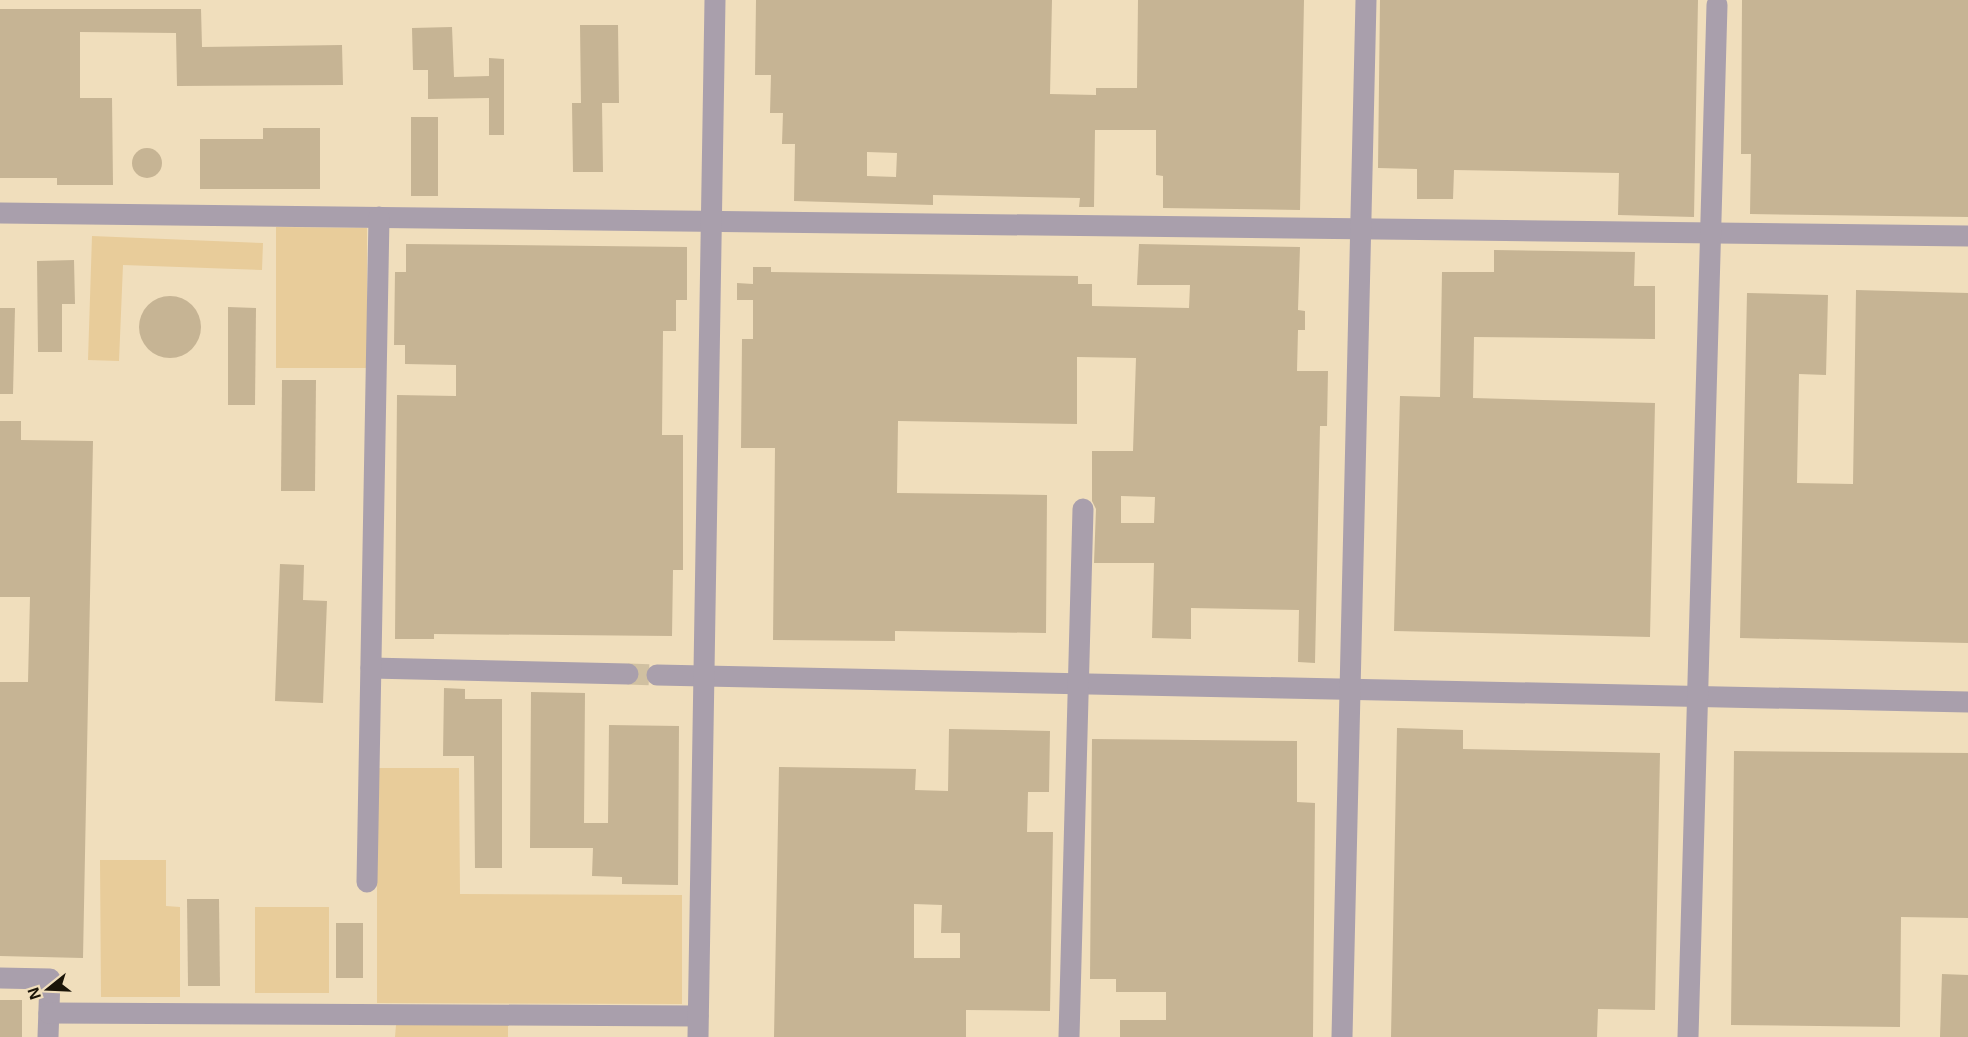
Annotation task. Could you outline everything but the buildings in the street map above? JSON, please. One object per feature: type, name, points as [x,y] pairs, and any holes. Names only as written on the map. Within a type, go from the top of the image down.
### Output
[{"type":"lane","points":[[49,1013],[698,1026],[715,0]]},
{"type":"lane","points":[[1342,1037],[1365,0]]},
{"type":"lane","points":[[1688,1037],[1717,5]]},
{"type":"lane","points":[[0,213],[1968,236]]},
{"type":"lane","points":[[367,882],[379,218]]},
{"type":"lane","points":[[1069,1037],[1083,509]]},
{"type":"lane","points":[[371,668],[628,674]]},
{"type":"lane","points":[[657,675],[1968,702]]},
{"type":"lane","points":[[0,978],[50,979],[48,1037]]},
{"type":"shaded area","points":[[276,227],[367,228],[367,368],[276,368]]},
{"type":"shaded area","points":[[92,236],[263,243],[262,270],[123,265],[119,361],[88,360]]},
{"type":"shaded area","points":[[377,768],[459,768],[460,894],[682,895],[682,1004],[377,1003]]},
{"type":"shaded area","points":[[100,860],[166,860],[166,906],[180,907],[180,997],[101,997]]},
{"type":"shaded area","points":[[255,907],[329,907],[329,993],[255,993]]},
{"type":"shaded area","points":[[396,1025],[508,1025],[508,1037],[395,1037]]},
{"type":"tunnel","points":[[628,674],[657,675]]}]
